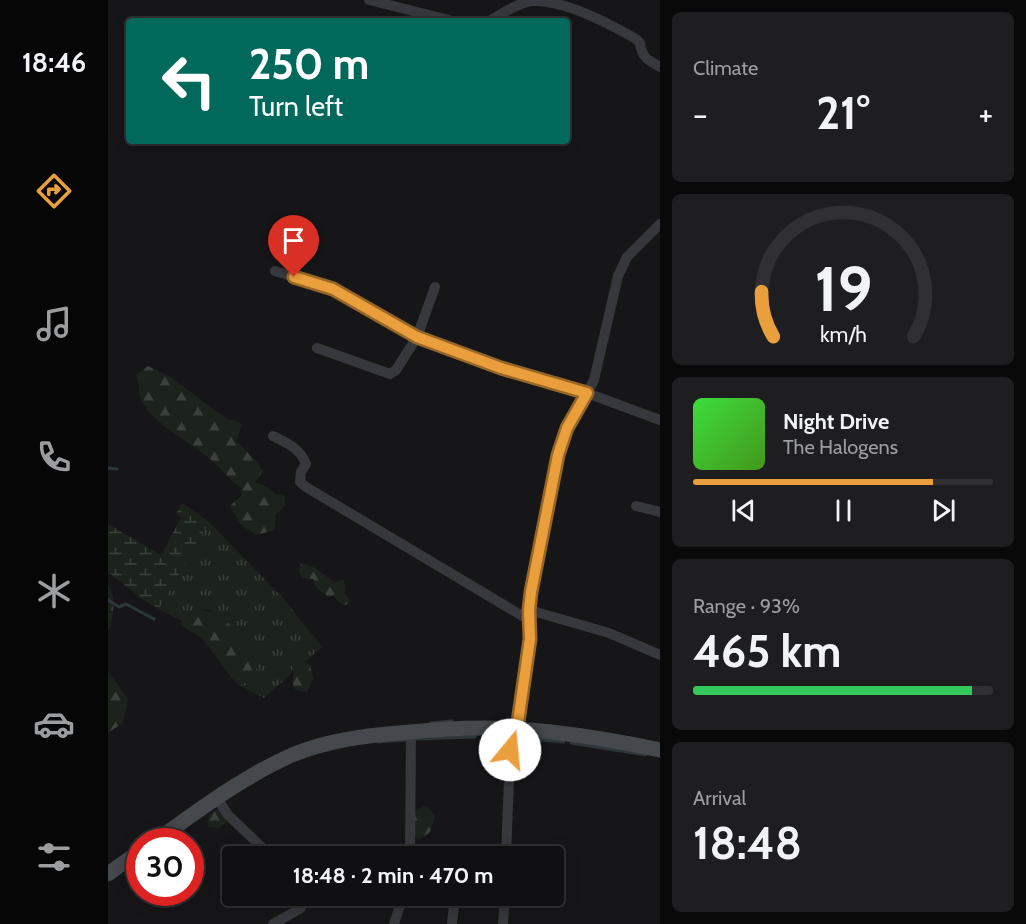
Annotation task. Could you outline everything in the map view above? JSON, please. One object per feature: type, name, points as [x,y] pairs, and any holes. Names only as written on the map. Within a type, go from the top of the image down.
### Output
[{"type":"street","points":[[369,0],[441,18]]},
{"type":"street","points":[[495,18],[530,2],[540,1],[565,6],[604,22],[636,39],[640,43],[645,58],[660,67]]},
{"type":"street","points":[[507,846],[514,729],[530,639],[529,615],[534,577],[562,439],[594,381],[618,276],[627,257],[660,224]]},
{"type":"street","points":[[275,271],[333,289],[417,337],[501,368],[587,393],[660,420]]},
{"type":"street","points":[[317,348],[390,374],[396,370],[417,337],[435,287]]},
{"type":"street","points":[[273,436],[303,455],[306,464],[301,472],[300,482],[306,487],[529,615],[609,633],[660,655]]},
{"type":"street","points":[[636,506],[660,512]]},
{"type":"street","points":[[174,828],[256,773],[310,749],[351,738],[411,732],[514,729],[660,750]]},
{"type":"street","points":[[410,846],[411,732]]},
{"type":"street","points":[[217,798],[228,815],[261,846]]},
{"type":"street","points":[[108,874],[126,861]]},
{"type":"street","points":[[273,924],[302,906]]},
{"type":"street","points":[[394,924],[400,906]]},
{"type":"street","points":[[452,924],[454,906]]},
{"type":"street","points":[[503,924],[504,906]]},
{"type":"green space","points":[[148,366],[170,377],[228,420],[242,424],[236,441],[262,470],[259,478],[254,482],[267,487],[275,494],[285,496],[285,506],[275,515],[275,530],[256,535],[241,525],[230,506],[241,496],[241,488],[210,459],[163,425],[147,410],[141,399],[136,375]]},
{"type":"green space","points":[[182,503],[209,522],[159,609],[108,572],[108,524],[161,555],[181,518],[176,514]]},
{"type":"green space","points":[[209,522],[282,597],[322,647],[305,662],[300,659],[293,664],[292,673],[264,698],[239,685],[251,681],[239,635],[210,610],[198,610],[185,615],[182,621],[159,609]]},
{"type":"green space","points":[[301,563],[315,568],[334,582],[343,580],[349,603],[345,605],[338,602],[334,595],[329,597],[316,588],[313,579],[302,578],[299,571]]},
{"type":"green space","points":[[108,584],[113,594],[114,605],[108,630]]},
{"type":"green space","points":[[198,610],[217,615],[241,637],[258,665],[251,681],[239,685],[202,638],[180,625],[185,615]]},
{"type":"green space","points":[[300,659],[310,665],[313,678],[307,692],[296,690],[293,686],[293,664]]},
{"type":"green space","points":[[108,672],[128,699],[123,723],[108,733]]},
{"type":"green space","points":[[424,806],[429,807],[435,816],[430,832],[421,839],[414,838],[415,812]]},
{"type":"green space","points":[[225,807],[227,821],[219,828],[209,827],[208,819],[211,813]]},
{"type":"waterway","points":[[108,468],[117,469]]},
{"type":"waterway","points":[[108,600],[119,607],[126,604],[154,619]]},
{"type":"waterway","points":[[430,723],[452,721]]},
{"type":"waterway","points":[[417,739],[475,737]]},
{"type":"waterway","points":[[482,737],[507,738]]},
{"type":"waterway","points":[[516,738],[564,742]]},
{"type":"waterway","points":[[378,742],[405,740]]},
{"type":"waterway","points":[[571,743],[646,755]]},
{"type":"route","points":[[294,277],[333,289],[417,337],[501,368],[587,393],[567,428],[558,455],[534,577],[529,610],[530,639],[517,729],[511,728],[510,750]]}]
